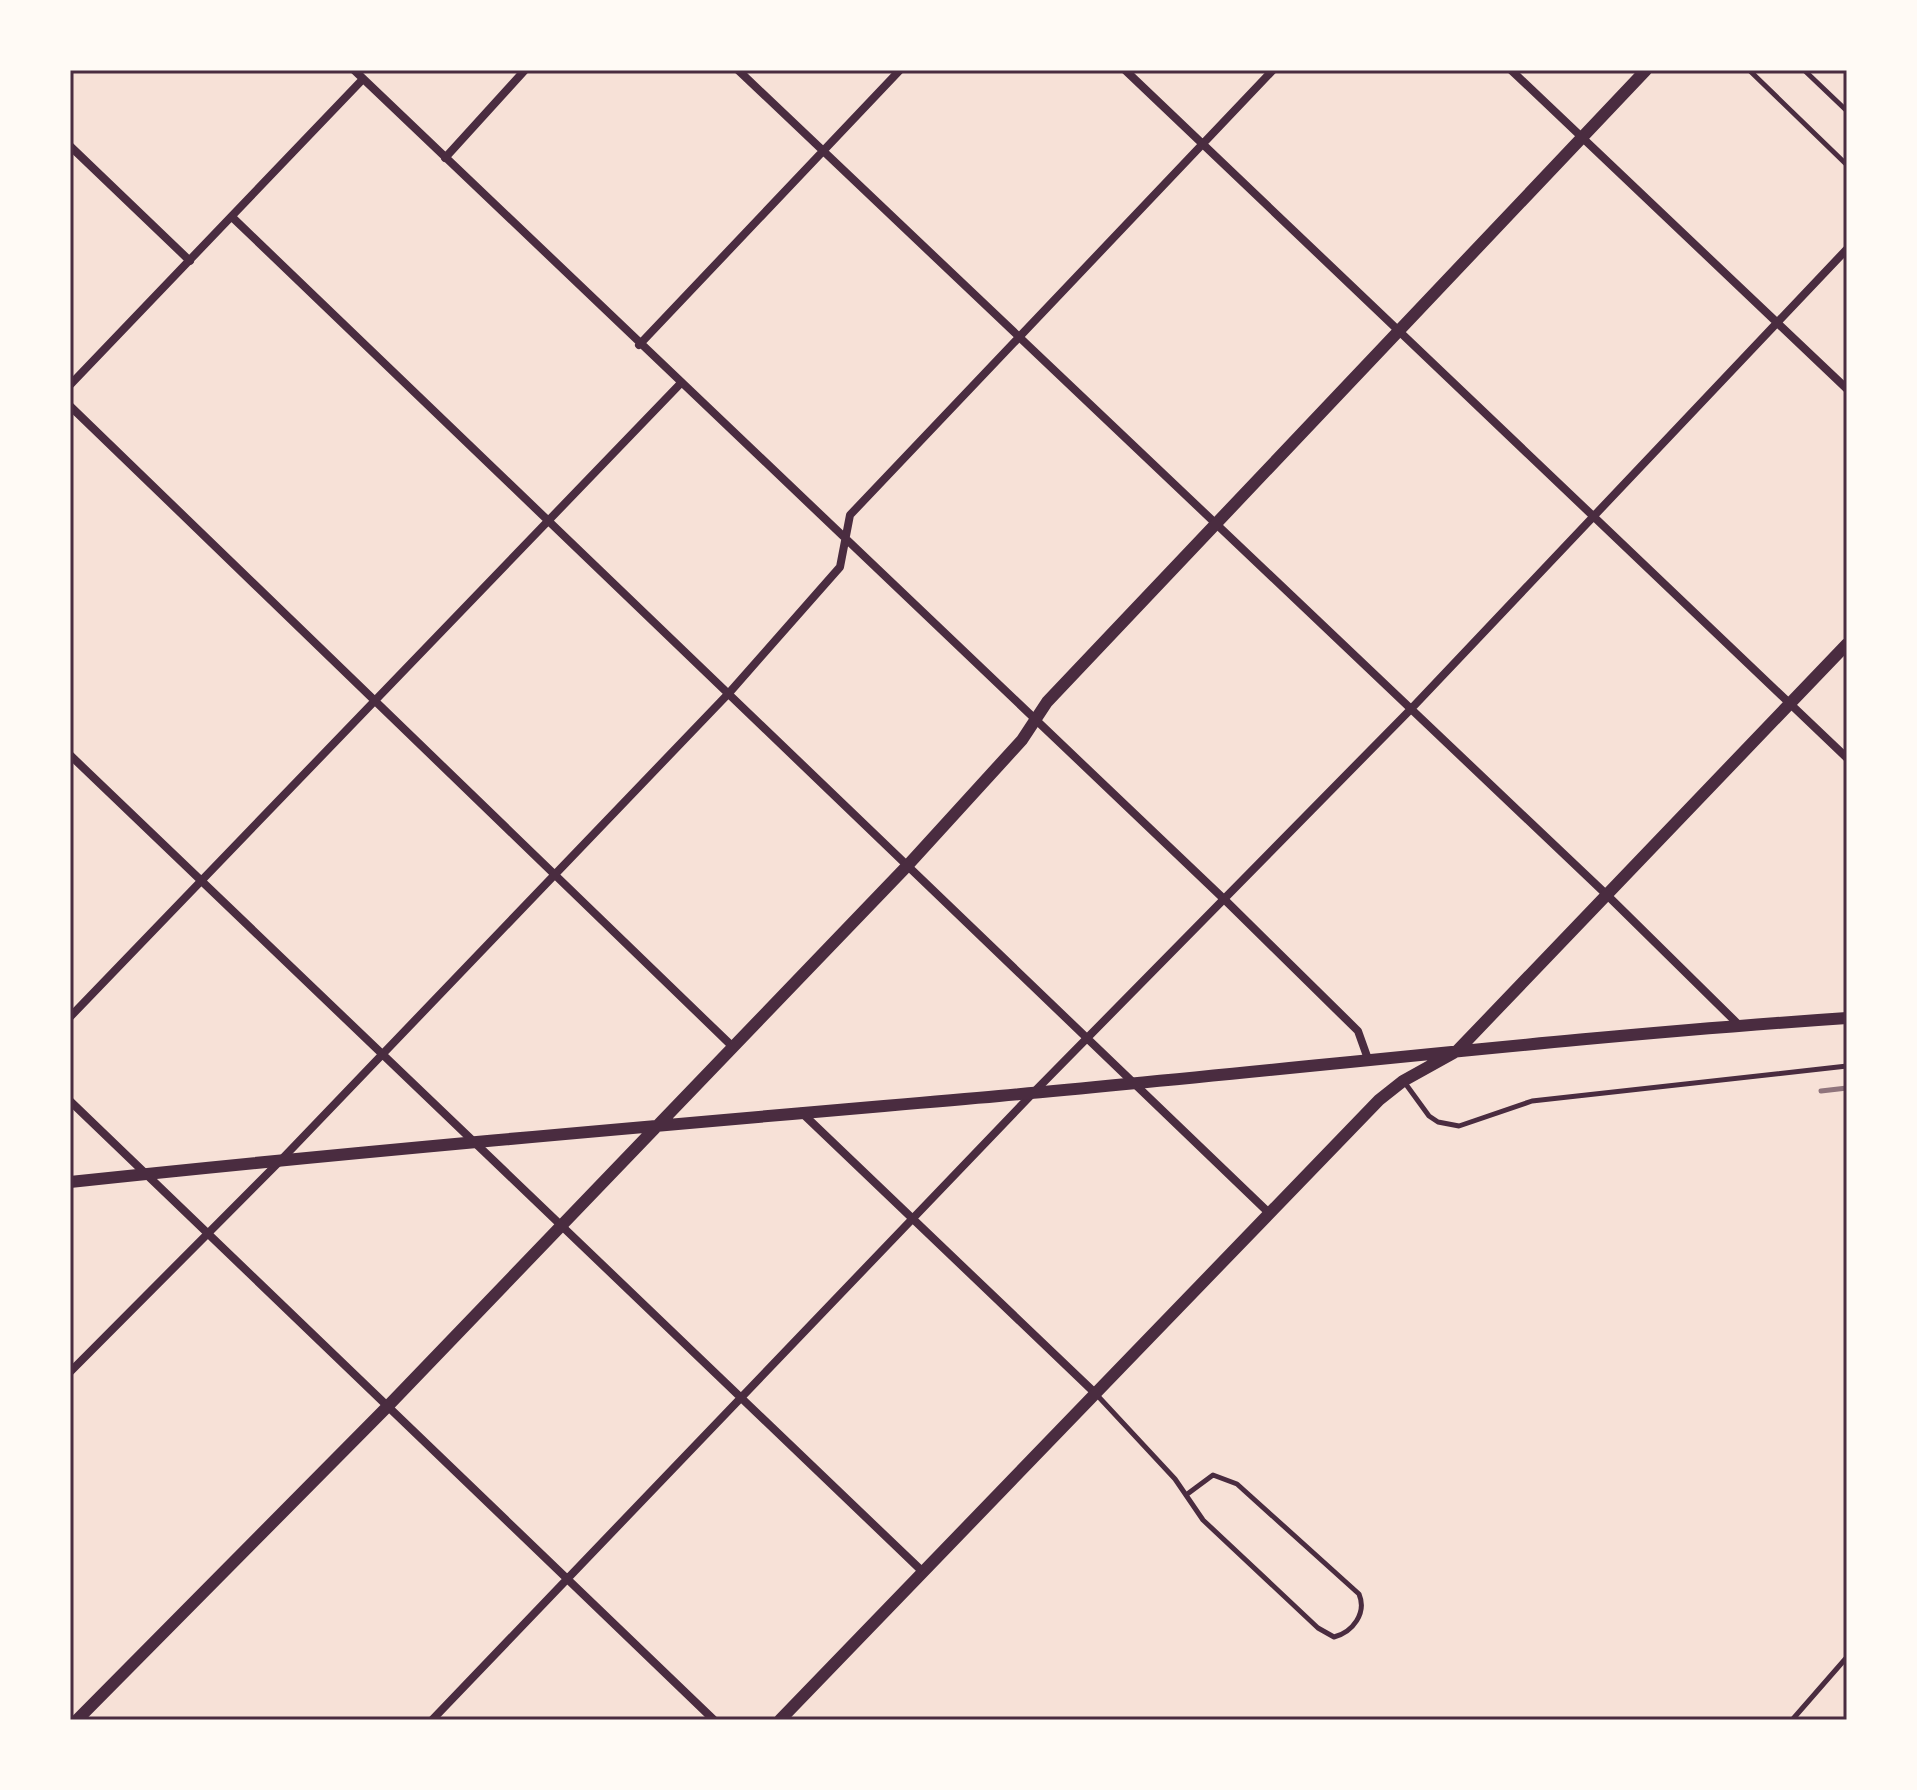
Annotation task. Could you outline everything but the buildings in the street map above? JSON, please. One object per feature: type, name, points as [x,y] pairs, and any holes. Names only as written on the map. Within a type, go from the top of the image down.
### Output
[{"type":"street","points":[[354,70],[639,345],[1226,901],[1358,1031],[1368,1059]]},
{"type":"street","points":[[445,158],[525,70]]},
{"type":"street","points":[[738,70],[1608,896],[1739,1025]]},
{"type":"street","points":[[639,345],[900,70]]},
{"type":"street","points":[[1125,70],[1847,758]]},
{"type":"street","points":[[70,1372],[281,1160],[553,872],[729,693],[840,567],[850,515],[1273,70]]},
{"type":"street","points":[[1511,70],[1847,389]]},
{"type":"street","points":[[77,1720],[387,1407],[908,865],[1036,723],[1047,702],[1646,70]]},
{"type":"street","points":[[70,385],[363,79]]},
{"type":"street","points":[[70,146],[190,261]]},
{"type":"street","points":[[232,217],[1268,1212]]},
{"type":"street","points":[[432,1720],[915,1220],[1034,1092],[1226,901],[1410,710],[1847,249]]},
{"type":"street","points":[[70,1017],[681,383]]},
{"type":"street","points":[[70,406],[733,1047]]},
{"type":"street","points":[[780,1720],[1379,1100],[1403,1081],[1457,1051],[1847,644]]},
{"type":"street","points":[[70,755],[922,1571]]},
{"type":"street","points":[[70,1182],[1368,1059],[1847,1018]]},
{"type":"street","points":[[70,1101],[714,1720]]},
{"type":"street","points":[[800,1112],[1095,1393]]},
{"type":"lane","points":[[1749,70],[1847,165]]},
{"type":"lane","points":[[1804,70],[1847,111]]},
{"type":"lane","points":[[1403,1081],[1429,1116],[1438,1122],[1459,1126],[1532,1101],[1847,1066]]},
{"type":"lane","points":[[1095,1393],[1125,1422],[1203,1520],[1318,1628],[1334,1637],[1353,1626],[1362,1611],[1359,1594],[1237,1484],[1213,1475],[1186,1495]]},
{"type":"lane","points":[[1792,1720],[1847,1657]]},
{"type":"railway","points":[[1821,1091],[1847,1088]]}]
